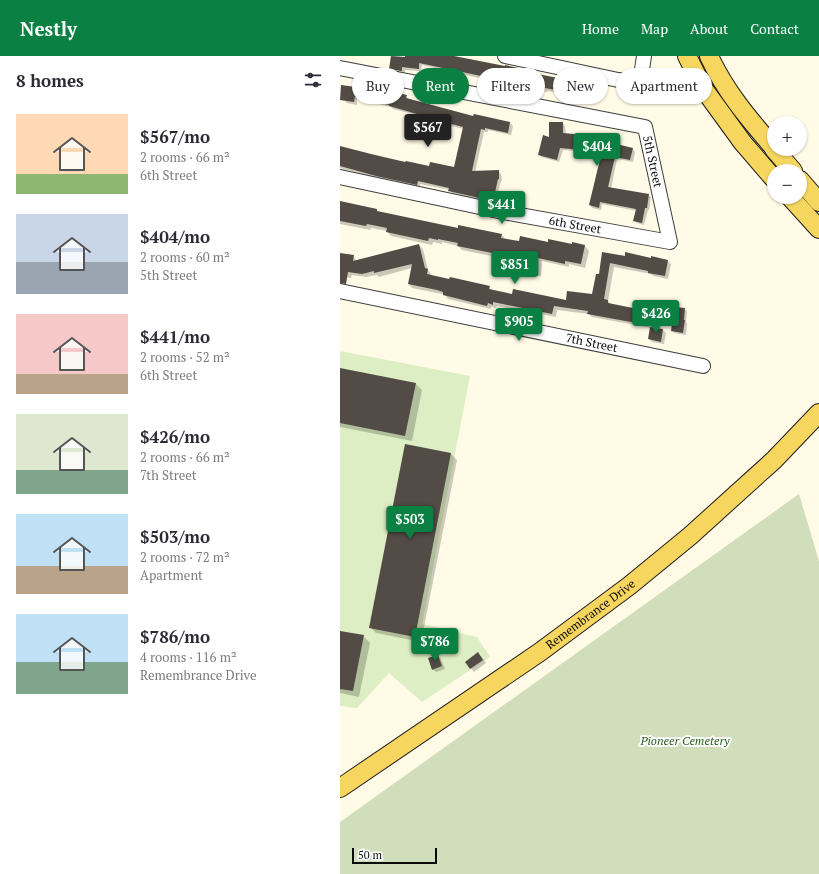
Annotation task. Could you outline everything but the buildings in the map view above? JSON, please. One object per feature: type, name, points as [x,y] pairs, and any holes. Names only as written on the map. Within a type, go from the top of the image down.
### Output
[{"type":"main road","points":[[687,56],[703,88],[743,143],[767,171]]},
{"type":"main road","points":[[709,56],[730,94],[767,140]]},
{"type":"main road","points":[[780,156],[787,164]]},
{"type":"main road","points":[[807,188],[819,202]]},
{"type":"main road","points":[[796,204],[819,229]]},
{"type":"main road","name":"Remembrance Drive","points":[[340,788],[540,652],[629,586],[690,536],[768,465],[818,412]]},
{"type":"street","points":[[505,56],[618,80],[640,83],[644,56]]},
{"type":"street","name":"5th Street","points":[[340,68],[645,126],[670,242]]},
{"type":"street","name":"6th Street","points":[[340,177],[503,212],[670,242]]},
{"type":"street","name":"7th Street","points":[[340,292],[703,366]]},
{"type":"green space","points":[[340,351],[470,376],[422,624],[477,637],[490,657],[422,702],[389,673],[357,708],[340,706]]},
{"type":"green space","name":"Pioneer Cemetery","points":[[799,494],[819,561],[819,874],[340,874],[340,822]]}]
